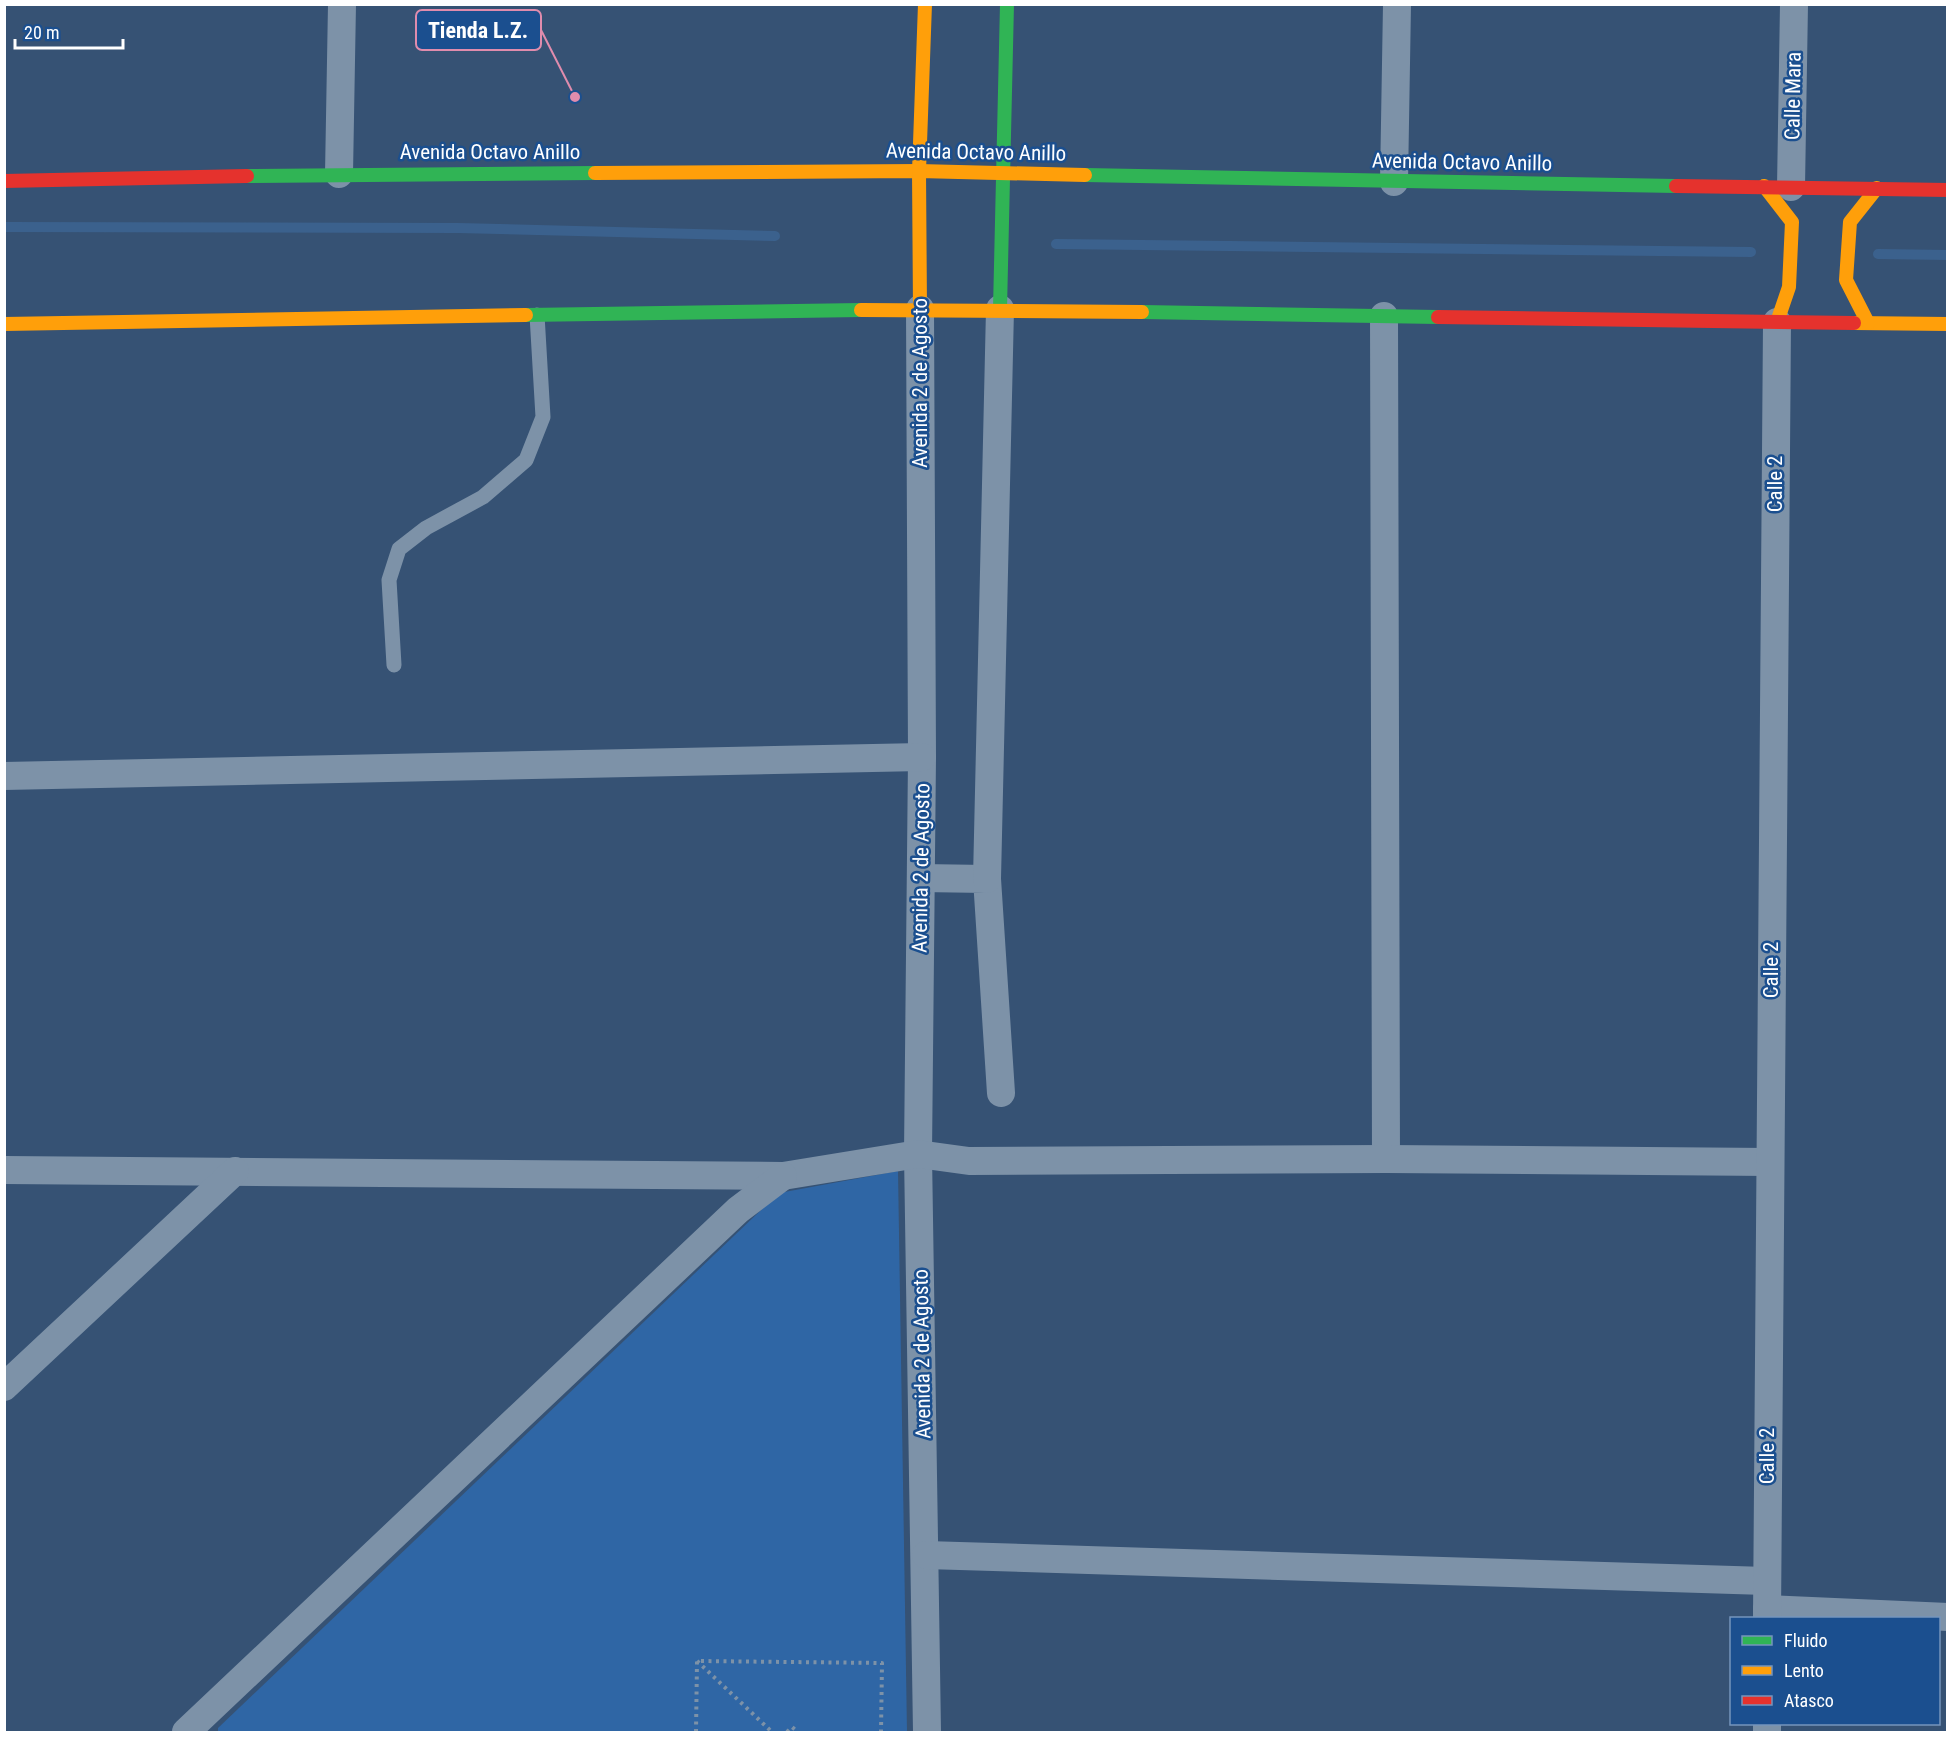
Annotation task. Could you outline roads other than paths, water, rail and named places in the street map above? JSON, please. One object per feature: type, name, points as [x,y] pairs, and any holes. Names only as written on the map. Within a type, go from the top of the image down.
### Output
[{"type":"main road","name":"Avenida 2 de Agosto","points":[[920,309],[919,171],[925,4]]},
{"type":"main road","points":[[1000,309],[1005,173],[1007,4]]},
{"type":"main road","name":"Avenida Octavo Anillo","points":[[4,181],[339,174],[919,171],[1394,182],[1947,190]]},
{"type":"main road","points":[[1777,322],[1789,287],[1792,222],[1778,186]]},
{"type":"main road","points":[[1868,323],[1846,280],[1848,245],[1850,222],[1877,188]]},
{"type":"main road","points":[[4,324],[1000,309],[1947,324]]},
{"type":"street","points":[[339,174],[342,4]]},
{"type":"street","points":[[1394,182],[1397,4]]},
{"type":"street","name":"Calle Mara","points":[[1778,186],[1794,4]]},
{"type":"street","name":"Avenida 2 de Agosto","points":[[920,309],[922,757],[918,1154],[927,1732]]},
{"type":"street","points":[[1000,309],[987,879],[1001,1093]]},
{"type":"street","points":[[1384,316],[1386,1159]]},
{"type":"street","name":"Calle 2","points":[[1767,1614],[1777,322]]},
{"type":"street","points":[[4,776],[922,757]]},
{"type":"street","points":[[921,878],[987,879]]},
{"type":"street","points":[[4,1170],[783,1176],[918,1154],[969,1161],[1386,1159],[1770,1162]]},
{"type":"street","points":[[4,1387],[235,1171]]},
{"type":"street","points":[[199,1727],[738,1210],[783,1176]]},
{"type":"street","points":[[926,1555],[1767,1581]]},
{"type":"street","points":[[1767,1614],[1947,1617]]},
{"type":"lane","points":[[394,665],[389,580],[399,549],[426,528],[483,497],[526,460],[543,417],[537,315]]},
{"type":"waterway","points":[[4,227],[458,228],[775,236]]},
{"type":"waterway","points":[[1056,244],[1751,252]]},
{"type":"waterway","points":[[1878,254],[1948,255]]},
{"type":"place","name":"Tienda L.Z.","points":[[575,97]]}]
